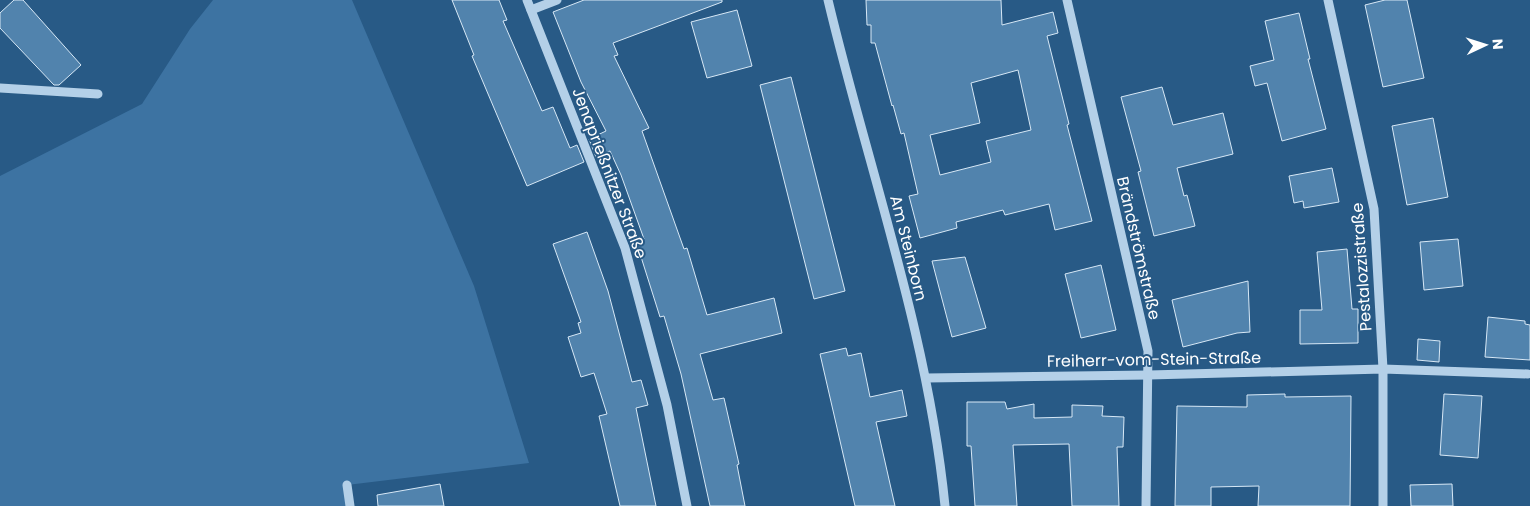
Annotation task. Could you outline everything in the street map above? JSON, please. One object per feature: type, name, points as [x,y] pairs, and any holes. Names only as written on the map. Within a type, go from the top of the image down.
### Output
[{"type":"street","name":"Jenaprießnitzer Straße","points":[[527,0],[624,248],[667,405],[687,506]]},
{"type":"street","points":[[531,10],[556,0]]},
{"type":"street","name":"Am Steinborn","points":[[828,0],[893,243],[926,378],[936,428],[945,506]]},
{"type":"street","name":"Brändströmstraße","points":[[1067,0],[1148,351],[1146,506]]},
{"type":"street","name":"Pestalozzistraße","points":[[1328,0],[1374,209],[1383,369],[1383,506]]},
{"type":"street","points":[[0,88],[98,94]]},
{"type":"street","name":"Freiherr-vom-Stein-Straße","points":[[926,378],[1383,369],[1528,374]]},
{"type":"street","points":[[347,485],[350,506]]},
{"type":"shaded area","points":[[213,0],[352,0],[474,286],[529,463],[347,485],[350,506],[0,506],[0,176],[142,104],[190,29]]},
{"type":"building","points":[[14,0],[23,0],[81,65],[59,85],[54,85],[0,28],[0,13]]},
{"type":"building","points":[[452,0],[499,0],[507,20],[503,21],[542,111],[553,107],[570,148],[577,145],[584,162],[527,186],[472,56],[474,55]]},
{"type":"building","points":[[584,0],[722,0],[722,2],[613,43],[618,55],[614,56],[649,128],[642,131],[684,249],[687,248],[707,315],[774,298],[782,333],[700,354],[713,400],[724,398],[739,464],[737,465],[745,506],[710,506],[681,374],[664,316],[660,317],[636,241],[644,239],[621,175],[610,151],[596,157],[589,139],[606,131],[581,82],[553,12]]},
{"type":"building","points":[[866,0],[1001,0],[1002,25],[1053,12],[1058,33],[1047,36],[1069,124],[1067,125],[1092,221],[1055,230],[1049,204],[1005,215],[1003,210],[956,222],[957,228],[920,238],[909,196],[918,194],[904,133],[901,134],[875,43],[871,43],[871,25],[867,25]],"holes":[[[1018,70],[1031,130],[986,141],[991,162],[940,175],[930,135],[980,123],[971,83]]]},
{"type":"building","points":[[1385,0],[1407,0],[1424,78],[1383,87],[1365,5]]},
{"type":"building","points":[[737,10],[752,66],[707,78],[691,22]]},
{"type":"building","points":[[1299,13],[1310,59],[1308,59],[1326,129],[1282,141],[1267,83],[1255,86],[1250,66],[1274,60],[1265,21]]},
{"type":"building","points":[[791,77],[845,291],[814,299],[760,85]]},
{"type":"building","points":[[1162,87],[1173,125],[1223,113],[1233,154],[1177,168],[1184,196],[1187,195],[1195,226],[1154,236],[1138,172],[1141,171],[1121,97]]},
{"type":"building","points":[[1433,118],[1448,197],[1407,205],[1392,126]]},
{"type":"building","points":[[1332,168],[1339,202],[1304,208],[1303,201],[1294,203],[1289,176]]},
{"type":"building","points":[[587,232],[608,291],[632,382],[641,380],[648,405],[636,408],[656,506],[620,506],[599,416],[607,414],[594,373],[581,377],[568,337],[581,333],[578,323],[581,322],[553,244]]},
{"type":"building","points":[[1458,239],[1463,286],[1424,290],[1420,242]]},
{"type":"building","points":[[1347,249],[1352,309],[1358,309],[1358,343],[1300,344],[1300,310],[1322,310],[1317,252]]},
{"type":"building","points":[[965,257],[986,328],[952,337],[932,261]]},
{"type":"building","points":[[1101,265],[1116,330],[1081,338],[1065,274]]},
{"type":"building","points":[[1248,281],[1250,332],[1237,333],[1183,347],[1172,300]]},
{"type":"building","points":[[1488,317],[1525,321],[1525,324],[1530,325],[1530,360],[1485,357]]},
{"type":"building","points":[[1418,339],[1440,341],[1439,362],[1417,360]]},
{"type":"building","points":[[846,348],[848,356],[861,353],[870,397],[902,390],[907,416],[876,422],[895,506],[855,506],[820,354]]},
{"type":"building","points":[[1285,394],[1285,397],[1351,396],[1350,506],[1258,506],[1259,486],[1211,487],[1211,506],[1175,506],[1177,406],[1247,407],[1247,395]]},
{"type":"building","points":[[1444,394],[1482,396],[1478,458],[1440,455]]},
{"type":"building","points":[[967,402],[1005,402],[1007,409],[1034,404],[1034,418],[1072,417],[1072,405],[1103,406],[1102,416],[1124,417],[1123,447],[1117,447],[1119,506],[1072,506],[1069,444],[1013,445],[1017,506],[975,506],[971,446],[967,446]]},
{"type":"building","points":[[440,484],[444,506],[378,506],[377,495]]},
{"type":"building","points":[[1452,484],[1453,506],[1411,506],[1410,485]]}]
